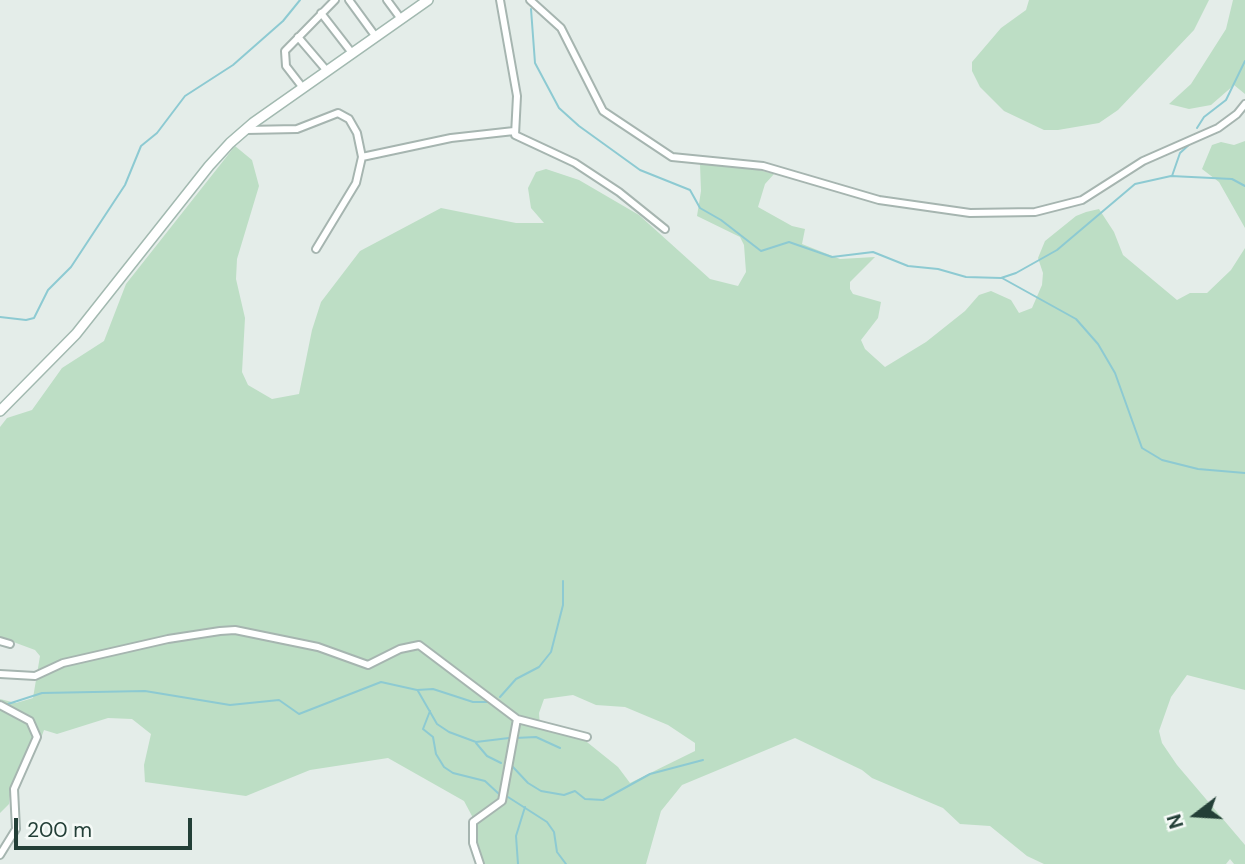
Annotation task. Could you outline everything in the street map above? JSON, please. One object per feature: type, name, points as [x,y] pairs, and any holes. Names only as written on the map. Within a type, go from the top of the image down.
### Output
[{"type":"street","points":[[303,88],[286,66],[284,57],[298,37],[335,0]]},
{"type":"street","points":[[349,0],[376,37]]},
{"type":"street","points":[[387,0],[401,19]]},
{"type":"street","points":[[0,411],[76,334],[209,166],[244,131],[426,0]]},
{"type":"street","points":[[500,0],[517,96],[515,135],[586,170],[665,229]]},
{"type":"street","points":[[530,0],[561,28],[603,111],[672,157],[762,166],[859,195],[970,213],[1035,212],[1082,200],[1143,161],[1218,128],[1237,114],[1245,104]]},
{"type":"street","points":[[321,13],[352,53]]},
{"type":"street","points":[[298,37],[327,71]]},
{"type":"street","points":[[244,131],[297,129],[328,116],[344,114],[357,133],[362,157],[356,183],[316,249]]},
{"type":"street","points":[[362,157],[451,138],[514,131]]},
{"type":"street","points":[[0,674],[35,676],[63,663],[168,639],[220,631],[235,630],[318,646],[368,665],[400,649],[419,645],[517,719],[587,737]]},
{"type":"street","points":[[0,642],[10,644]]},
{"type":"street","points":[[0,705],[30,721],[37,737],[14,789],[16,829],[0,855]]},
{"type":"street","points":[[481,864],[473,843],[473,822],[502,801],[517,719]]},
{"type":"green space","points":[[1029,0],[1209,0],[1194,30],[1118,110],[1099,123],[1044,130],[1004,111],[980,87],[972,71],[972,62],[1001,28],[1026,10]]},
{"type":"green space","points":[[1233,0],[1245,0],[1245,94],[1234,85],[1211,105],[1189,109],[1169,104],[1191,84],[1226,29]]},
{"type":"green space","points":[[1245,141],[1245,228],[1219,182],[1202,169],[1212,145],[1221,142],[1234,145]]},
{"type":"green space","points":[[235,146],[252,160],[259,186],[237,259],[236,279],[245,318],[242,372],[248,385],[272,399],[299,394],[312,330],[321,302],[360,251],[441,208],[516,223],[544,223],[531,208],[528,188],[536,172],[546,169],[579,180],[639,215],[710,279],[738,286],[746,272],[744,245],[740,237],[697,216],[701,191],[700,164],[744,166],[774,174],[765,184],[758,207],[792,226],[805,229],[802,244],[840,259],[875,257],[850,282],[850,289],[853,294],[881,302],[878,318],[861,340],[865,349],[885,367],[926,342],[965,311],[979,295],[991,291],[1011,300],[1019,313],[1032,308],[1042,285],[1043,273],[1038,258],[1045,241],[1076,216],[1086,212],[1099,209],[1114,232],[1123,255],[1177,300],[1190,293],[1207,293],[1231,270],[1245,248],[1245,690],[1187,675],[1171,697],[1159,731],[1162,743],[1177,765],[1245,845],[1245,864],[1234,864],[1230,859],[1226,864],[1044,864],[1027,856],[990,826],[960,824],[943,808],[872,778],[862,770],[795,738],[682,785],[661,811],[646,864],[479,864],[471,847],[472,816],[464,801],[388,758],[310,770],[246,796],[145,782],[144,765],[151,734],[132,719],[108,718],[57,734],[44,730],[40,741],[17,774],[11,787],[9,804],[0,813],[0,699],[16,703],[33,698],[40,656],[35,650],[0,637],[0,427],[7,418],[32,410],[62,368],[104,341],[126,284]],"holes":[[[573,695],[596,705],[625,707],[668,725],[695,743],[695,751],[630,783],[618,767],[582,738],[540,728],[539,713],[544,699]]]},
{"type":"waterway","points":[[0,317],[26,320],[34,318],[48,290],[71,267],[125,185],[141,146],[157,133],[185,96],[233,65],[283,21],[300,0]]},
{"type":"waterway","points":[[531,9],[535,63],[559,108],[579,126],[640,170],[690,190],[700,208],[721,220],[761,251],[789,242],[832,257],[873,252],[908,266],[938,269],[966,277],[1001,278],[1016,273],[1057,250],[1135,184],[1171,176],[1232,179],[1245,186]]},
{"type":"waterway","points":[[1197,128],[1204,117],[1226,100],[1245,61]]},
{"type":"waterway","points":[[1172,176],[1180,153],[1191,143]]},
{"type":"waterway","points":[[1002,278],[1076,319],[1098,344],[1115,373],[1142,448],[1162,460],[1198,469],[1245,473]]},
{"type":"waterway","points":[[500,697],[516,679],[539,667],[551,652],[563,605],[563,581]]},
{"type":"waterway","points":[[8,704],[42,693],[145,691],[230,705],[279,700],[299,714],[381,682],[417,690],[433,689],[473,702],[488,702]]},
{"type":"waterway","points":[[418,691],[437,724],[449,732],[476,742],[509,738]]},
{"type":"waterway","points":[[430,711],[423,729],[433,737],[436,754],[444,767],[453,773],[485,781],[499,794]]},
{"type":"waterway","points":[[515,738],[536,737],[560,748]]},
{"type":"waterway","points":[[476,743],[487,756],[501,763]]},
{"type":"waterway","points":[[512,766],[528,783],[541,791],[564,795],[575,791],[585,799],[603,800],[650,774],[703,760]]},
{"type":"waterway","points":[[508,797],[547,822],[554,832],[557,852],[566,864]]},
{"type":"waterway","points":[[518,864],[516,836],[525,807]]}]
